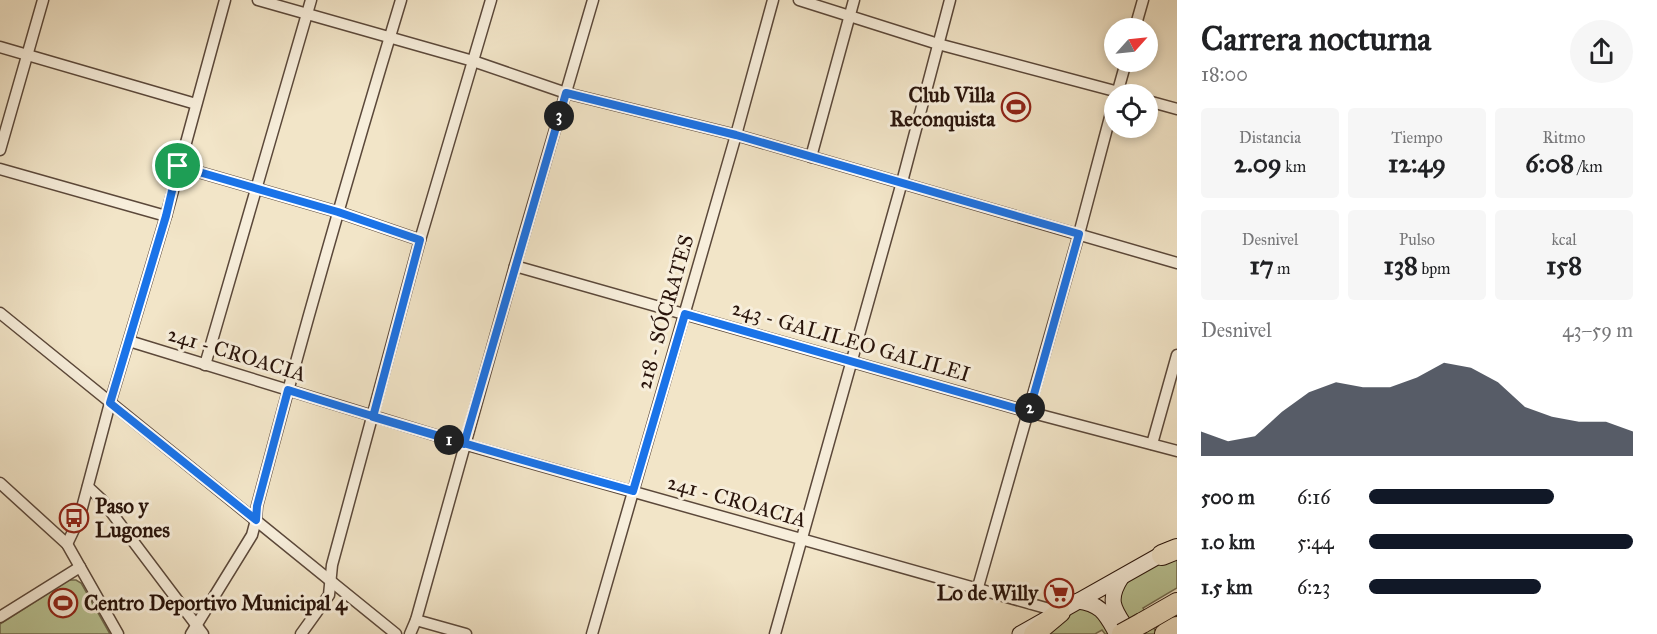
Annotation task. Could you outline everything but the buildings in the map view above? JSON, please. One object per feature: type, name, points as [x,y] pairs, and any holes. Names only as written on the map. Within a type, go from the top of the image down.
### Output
[{"type":"highway","points":[[1122,634],[1177,603]]},
{"type":"highway","points":[[1034,634],[1060,612]]},
{"type":"highway","points":[[1165,634],[1177,627]]},
{"type":"street","points":[[0,150],[43,0]]},
{"type":"street","points":[[67,544],[79,519],[225,0]]},
{"type":"street","points":[[258,0],[473,61],[566,93],[736,135],[1177,263]]},
{"type":"street","points":[[205,364],[311,0]]},
{"type":"street","points":[[88,487],[102,500],[197,631],[252,535],[257,506],[288,390],[401,0]]},
{"type":"street","points":[[301,634],[329,595],[332,565],[420,240],[491,0]]},
{"type":"street","points":[[410,634],[416,620],[464,444],[593,0]]},
{"type":"street","name":"218 - SÓCRATES","points":[[592,634],[773,0]]},
{"type":"street","points":[[799,0],[938,44],[1104,92]]},
{"type":"street","points":[[811,157],[854,0]]},
{"type":"street","points":[[775,634],[902,182],[950,0]]},
{"type":"street","points":[[1138,18],[1143,0]]},
{"type":"street","points":[[0,47],[196,104]]},
{"type":"street","points":[[1158,103],[1177,109]]},
{"type":"street","points":[[978,587],[1106,138]]},
{"type":"street","points":[[178,166],[338,212],[420,240]]},
{"type":"street","points":[[0,169],[166,216]]},
{"type":"street","name":"243 - GALILEO GALILEI","points":[[515,266],[850,362],[1177,451]]},
{"type":"street","points":[[0,313],[396,634]]},
{"type":"street","name":"241 - CROACIA","points":[[129,341],[464,444],[978,587],[1060,612]]},
{"type":"street","points":[[1152,444],[1177,356]]},
{"type":"street","points":[[2,487],[67,544],[118,634]]},
{"type":"street","points":[[1020,634],[1172,550]]},
{"type":"street","points":[[0,616],[80,567]]},
{"type":"street","points":[[1121,578],[1114,590],[1112,599],[1114,608],[1136,628]]},
{"type":"street","points":[[1078,601],[1099,607],[1117,634]]},
{"type":"street","points":[[416,620],[466,634]]},
{"type":"green space","points":[[1177,552],[1177,588],[1143,608],[1157,634],[1137,634],[1118,601],[1124,585]]},
{"type":"green space","name":"Centro Deportivo Municipal 4","points":[[69,580],[81,583],[110,634],[0,634],[0,624]]},
{"type":"green space","points":[[1083,606],[1090,606],[1114,634],[1105,634],[1102,630],[1095,634],[1037,634]]},
{"type":"place","name":"Club Villa Reconquista","points":[[1016,107]]},
{"type":"place","name":"Paso y Lugones","points":[[74,518]]},
{"type":"place","name":"Lo de Willy","points":[[1059,593]]},
{"type":"place","name":"Centro Deportivo Municipal 4","points":[[63,603]]},
{"type":"route","points":[[178,166],[166,216],[110,403],[256,520],[257,506],[288,390],[373,417],[464,444],[633,491],[685,314],[1029,412],[1079,234],[736,135],[566,93],[464,444],[419,431],[373,417],[420,240],[338,212],[178,166]]}]
